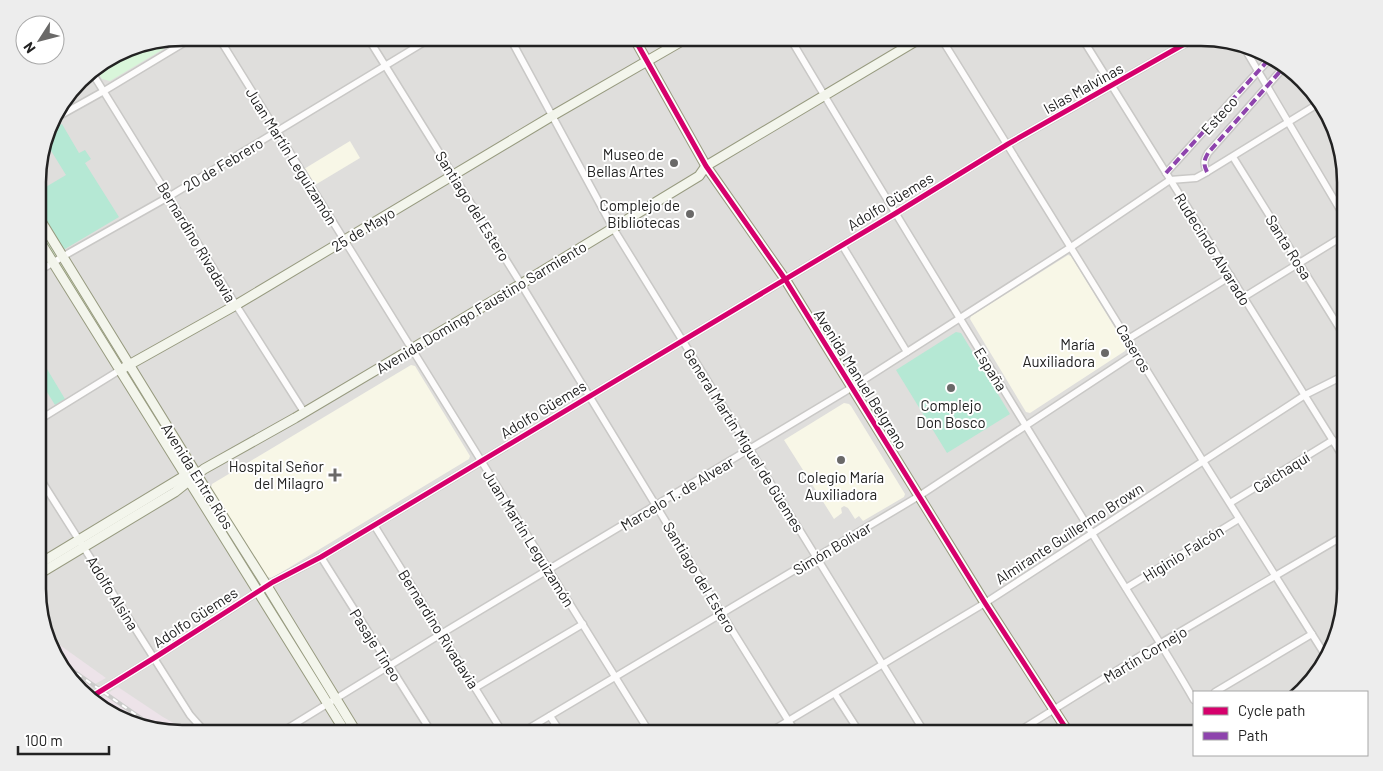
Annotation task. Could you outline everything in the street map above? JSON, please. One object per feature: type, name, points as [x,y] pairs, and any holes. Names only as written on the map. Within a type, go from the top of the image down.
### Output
[{"type":"main road","name":"Avenida Manuel Belgrano","points":[[639,46],[706,166],[785,279],[985,603],[1064,724]]},
{"type":"main road","name":"25 de Mayo","points":[[120,370],[236,305],[552,116],[673,46]]},
{"type":"main road","name":"Avenida Domingo Faustino Sarmiento","points":[[46,569],[82,543],[188,478],[521,284],[700,176],[706,166],[908,46]]},
{"type":"main road","name":"Avenida Entre Ríos","points":[[47,230],[267,586],[331,701],[342,725]]},
{"type":"main road","name":"Avenida Entre Ríos","points":[[47,252],[257,592],[331,701],[350,725]]},
{"type":"main road","name":"Avenida Domingo Faustino Sarmiento","points":[[46,561],[82,543]]},
{"type":"street","points":[[66,112],[178,46]]},
{"type":"street","name":"Juan Martín Leguizamón","points":[[224,46],[645,725]]},
{"type":"street","name":"Santiago del Estero","points":[[373,46],[791,724]]},
{"type":"street","name":"20 de Febrero","points":[[47,266],[278,132],[418,46]]},
{"type":"street","name":"General Martín Miguel de Güemes","points":[[514,46],[613,228],[919,724]]},
{"type":"street","name":"España","points":[[795,46],[959,318],[1161,643],[1193,698]]},
{"type":"street","name":"Caseros","points":[[946,46],[1322,650]]},
{"type":"street","name":"Rudecindo Alvarado","points":[[1087,46],[1337,445]]},
{"type":"street","name":"Islas Malvinas","points":[[1008,144],[1181,46]]},
{"type":"street","points":[[1249,55],[1337,205]]},
{"type":"street","name":"Esteco","points":[[1166,173],[1266,63]]},
{"type":"street","name":"Esteco","points":[[1206,172],[1204,160],[1208,153],[1280,72]]},
{"type":"street","name":"Bernardino Rivadavia","points":[[95,77],[304,412]]},
{"type":"street","points":[[1170,180],[1196,178],[1314,106]]},
{"type":"street","name":"Adolfo Güemes","points":[[96,694],[257,592],[321,557],[1008,144]]},
{"type":"street","name":"Santa Rosa","points":[[1233,157],[1337,324]]},
{"type":"street","name":"Marcelo T. de Alvear","points":[[294,725],[441,634],[851,388],[1071,247],[1170,180]]},
{"type":"street","points":[[1244,298],[1337,241]]},
{"type":"street","points":[[842,245],[907,352]]},
{"type":"street","points":[[1128,339],[1231,276]]},
{"type":"street","name":"Simón Bolívar","points":[[535,725],[919,496],[1136,353]]},
{"type":"street","name":"25 de Mayo","points":[[46,415],[120,370]]},
{"type":"street","name":"Almirante Guillermo Brown","points":[[783,724],[985,603],[1305,395],[1337,379]]},
{"type":"street","name":"Calchaquí","points":[[1230,503],[1333,440]]},
{"type":"street","name":"Adolfo Alsina","points":[[46,488],[199,725]]},
{"type":"street","name":"Higinio Falcón","points":[[1126,588],[1239,519]]},
{"type":"street","name":"Bernardino Rivadavia","points":[[374,525],[498,725]]},
{"type":"street","name":"Martín Cornejo","points":[[1031,724],[1161,643],[1337,540]]},
{"type":"street","name":"Pasaje Tineo","points":[[321,557],[427,725]]},
{"type":"street","points":[[475,688],[583,624]]},
{"type":"street","points":[[1217,691],[1312,634]]},
{"type":"street","points":[[835,694],[854,724]]},
{"type":"street","points":[[550,716],[556,725]]},
{"type":"shaded area","points":[[182,46],[1201,46],[1219,47],[1261,60],[1291,80],[1314,107],[1330,138],[1336,164],[1337,589],[1334,616],[1330,633],[1323,649],[1303,679],[1291,691],[1193,691],[1193,724],[182,725],[155,722],[138,718],[122,711],[92,691],[74,672],[64,657],[57,641],[47,607],[47,164],[60,122],[80,92],[99,74],[114,64],[147,51],[164,47]]},
{"type":"shaded area","points":[[350,141],[360,158],[315,185],[304,169]]},
{"type":"shaded area","points":[[1068,255],[1071,256],[1126,346],[1126,349],[1030,413],[1026,412],[970,319],[971,316]]},
{"type":"shaded area","name":"Hospital Señor del Milagro","points":[[411,365],[415,366],[470,456],[469,459],[272,578],[267,577],[211,488],[212,484]]},
{"type":"shaded area","name":"Colegio María Auxiliadora","points":[[844,403],[851,406],[905,494],[904,497],[863,521],[859,516],[855,519],[848,508],[844,506],[841,508],[842,513],[834,519],[784,440]]},
{"type":"shaded area","points":[[58,644],[106,678],[89,688],[74,672]]},
{"type":"shaded area","points":[[118,687],[176,725],[138,718],[122,711],[101,697]]},
{"type":"green space","points":[[167,47],[110,81],[102,79],[99,74],[122,60],[138,53]]},
{"type":"green space","points":[[62,124],[79,153],[85,150],[91,159],[85,163],[119,217],[65,249],[60,247],[47,225],[47,186],[66,175],[50,150],[58,126]]},
{"type":"green space","points":[[47,237],[58,255],[54,258],[47,246]]},
{"type":"green space","points":[[63,263],[124,362],[120,364],[58,265]]},
{"type":"green space","name":"Complejo Don Bosco","points":[[956,332],[961,333],[1010,414],[947,453],[896,370]]},
{"type":"green space","points":[[47,368],[65,399],[55,405],[46,391]]},
{"type":"green space","points":[[129,370],[191,469],[187,472],[125,373]]},
{"type":"green space","points":[[199,483],[261,582],[257,585],[195,486]]},
{"type":"green space","points":[[267,593],[329,692],[325,694],[263,595]]},
{"type":"railway","points":[[73,671],[142,719]]},
{"type":"marked path","points":[[1166,173],[1266,63]]},
{"type":"marked path","points":[[1207,172],[1204,162],[1208,153],[1280,72]]},
{"type":"cycle path","points":[[638,46],[706,166],[785,279],[985,603],[1063,724]]},
{"type":"cycle path","points":[[96,694],[273,582],[321,557],[1008,144],[1181,46]]},
{"type":"place","name":"Museo de Bellas Artes","points":[[674,163]]},
{"type":"place","name":"Complejo de Bibliotecas","points":[[690,214]]},
{"type":"place","name":"María Auxiliadora","points":[[1105,353]]},
{"type":"place","name":"Complejo Don Bosco","points":[[951,388]]},
{"type":"place","name":"Colegio María Auxiliadora","points":[[841,460]]},
{"type":"place","name":"Hospital Señor del Milagro","points":[[335,475]]}]
